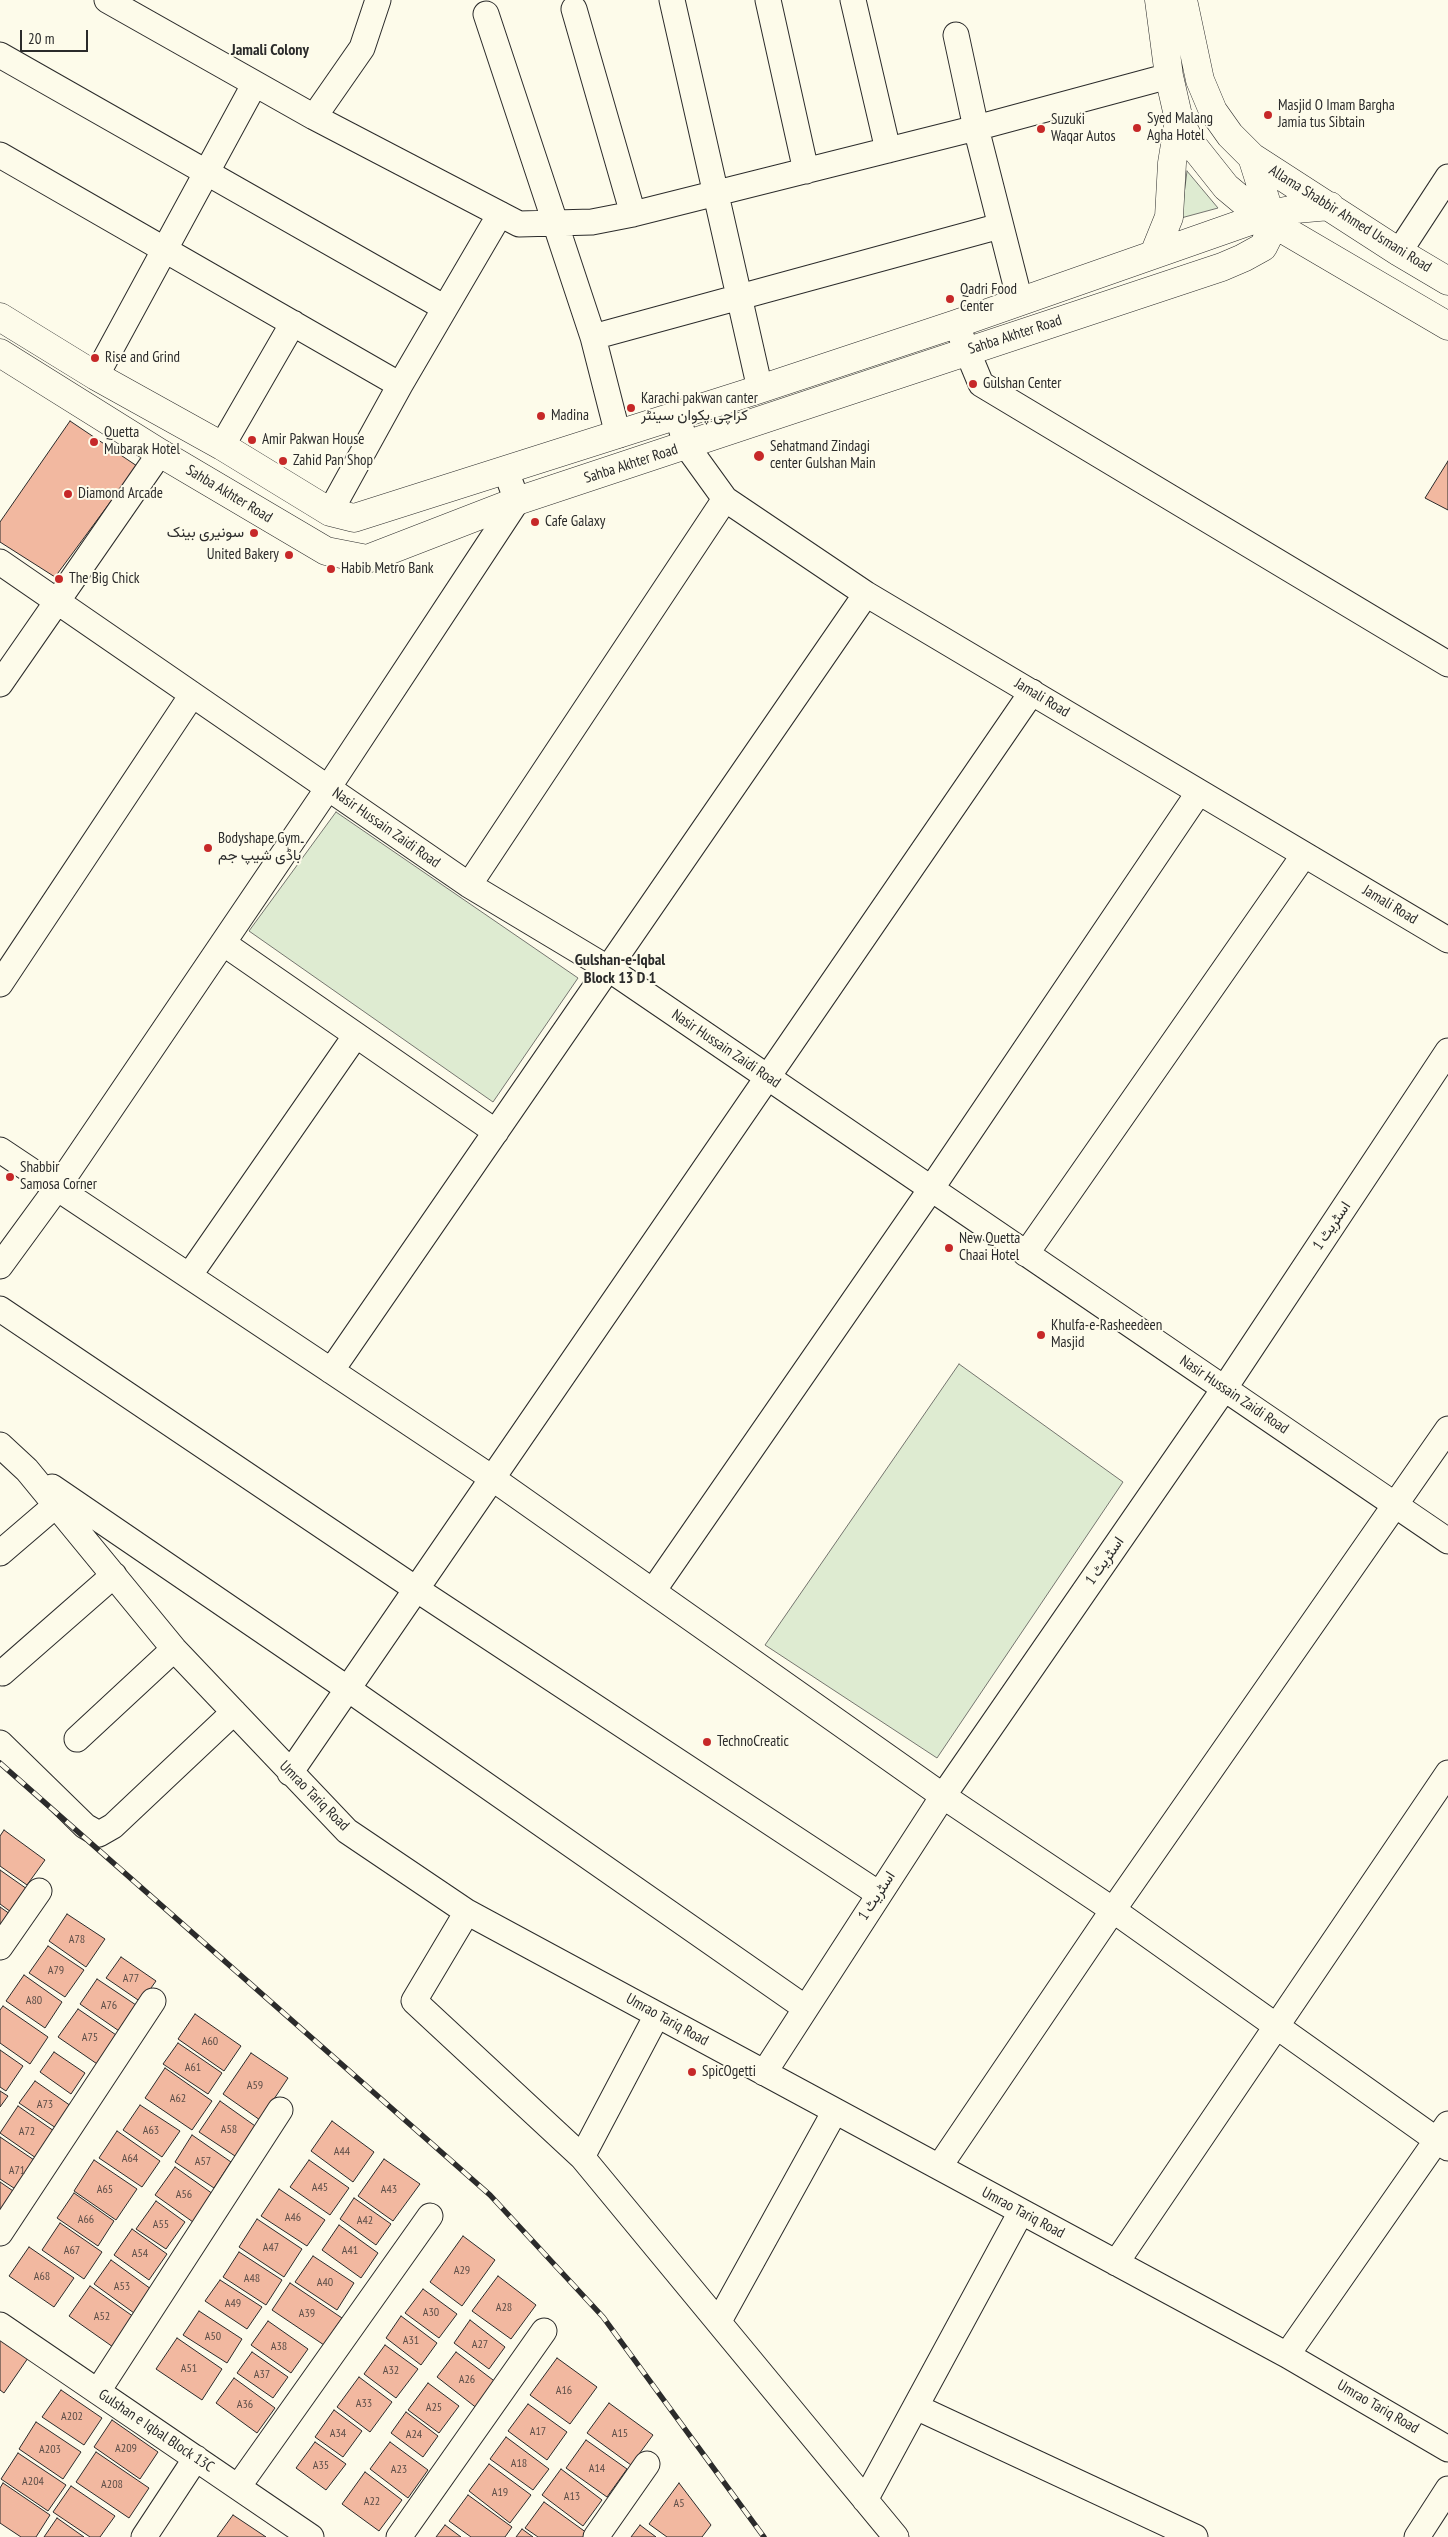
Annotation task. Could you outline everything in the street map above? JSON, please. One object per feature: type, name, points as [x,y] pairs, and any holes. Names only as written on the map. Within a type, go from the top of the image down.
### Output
[{"type":"main road","points":[[1159,0],[1169,76],[1179,120],[1191,143],[1226,188],[1268,217],[1448,326]]},
{"type":"main road","points":[[1182,0],[1203,87],[1214,111],[1230,135],[1252,157],[1268,217]]},
{"type":"main road","points":[[1154,254],[1169,217],[1172,163],[1179,120]]},
{"type":"main road","name":"Allama Shabbir Ahmed Usmani Road","points":[[1252,157],[1399,252],[1448,281]]},
{"type":"main road","name":"Sahba Akhter Road","points":[[0,317],[96,376],[222,446],[330,512],[354,518],[760,389],[956,324],[1154,254],[1268,217],[1296,209],[1330,206]]},
{"type":"main road","name":"Sahba Akhter Road","points":[[0,353],[160,454],[326,552],[367,558],[517,500],[686,446],[1229,264],[1263,246],[1268,240],[1268,217]]},
{"type":"street","points":[[107,0],[314,117],[519,224],[592,222],[633,214],[976,128],[1169,76]]},
{"type":"street","points":[[314,117],[362,48],[378,0]]},
{"type":"street","points":[[672,0],[760,389]]},
{"type":"street","points":[[768,0],[806,171]]},
{"type":"street","points":[[853,0],[888,150]]},
{"type":"street","points":[[574,8],[633,214]]},
{"type":"street","points":[[486,14],[593,337],[618,435]]},
{"type":"street","points":[[956,35],[976,128],[1020,301]]},
{"type":"street","points":[[0,56],[445,308]]},
{"type":"street","points":[[96,376],[254,84]]},
{"type":"street","points":[[0,155],[400,385]]},
{"type":"street","points":[[1399,252],[1448,177]]},
{"type":"street","points":[[330,512],[400,385],[500,214]]},
{"type":"street","points":[[593,337],[1000,226]]},
{"type":"street","points":[[222,446],[293,323]]},
{"type":"street","points":[[956,324],[982,384],[1448,664]]},
{"type":"street","name":"Jamali Road","points":[[677,414],[686,446],[724,499],[866,594],[1448,940]]},
{"type":"street","points":[[0,684],[160,454]]},
{"type":"street","points":[[0,1266],[57,1188],[328,788],[517,500],[506,471]]},
{"type":"street","points":[[468,885],[724,499]]},
{"type":"street","name":"Nasir Hussain Zaidi Road","points":[[0,562],[468,885],[609,969],[1448,1541]]},
{"type":"street","points":[[332,1371],[866,594]]},
{"type":"street","points":[[290,1773],[1032,692]]},
{"type":"street","points":[[0,984],[192,695]]},
{"type":"street","points":[[653,1591],[932,1189],[1199,792]]},
{"type":"street","points":[[1026,1254],[1304,855]]},
{"type":"street","points":[[223,943],[496,1132]]},
{"type":"street","points":[[189,1276],[356,1035]]},
{"type":"street","name":"اسٹریٹ 1","points":[[764,2073],[804,2008],[943,1796],[1224,1389],[1448,1051]]},
{"type":"street","points":[[0,1150],[492,1478],[943,1796],[1113,1910],[1275,2027],[1444,2137],[1287,2355]]},
{"type":"street","points":[[0,1309],[416,1589],[879,1894]]},
{"type":"street","points":[[939,2168],[1113,1910],[1448,1429]]},
{"type":"street","name":"Umrao Tariq Road","points":[[0,1446],[27,1470],[174,1649],[347,1831],[467,1912],[1287,2355],[1448,2449]]},
{"type":"street","points":[[27,1470],[348,1689],[804,2008]]},
{"type":"street","points":[[0,1554],[56,1505]]},
{"type":"street","points":[[2,1673],[114,1575]]},
{"type":"street","points":[[77,1739],[174,1649]]},
{"type":"street","points":[[0,1743],[85,1826],[98,1834],[113,1826],[234,1712]]},
{"type":"street","points":[[1116,2263],[1448,1773]]},
{"type":"street","points":[[0,1947],[39,1891]]},
{"type":"street","points":[[467,1912],[414,2001],[582,2157],[719,2320],[896,2537]]},
{"type":"street","points":[[0,2233],[153,2001]]},
{"type":"street","points":[[582,2157],[657,2015]]},
{"type":"street","points":[[98,2391],[280,2110]]},
{"type":"street","points":[[719,2320],[835,2111]]},
{"type":"street","points":[[865,2500],[1022,2212]]},
{"type":"street","points":[[238,2487],[430,2216]]},
{"type":"street","name":"Gulshan e Iqbal Block 13C","points":[[0,2325],[311,2537]]},
{"type":"street","points":[[399,2537],[544,2331]]},
{"type":"street","points":[[916,2407],[1195,2537]]},
{"type":"street","points":[[144,2537],[196,2458]]},
{"type":"street","points":[[596,2537],[647,2464]]},
{"type":"street","points":[[1417,2537],[1448,2489]]},
{"type":"green space","points":[[1187,171],[1218,208],[1181,218]]},
{"type":"green space","points":[[336,812],[578,978],[493,1102],[249,931]]},
{"type":"green space","points":[[959,1364],[1123,1482],[937,1758],[765,1645]]},
{"type":"building","name":"Diamond Arcade","points":[[70,421],[137,466],[55,577],[0,542],[0,522]]},
{"type":"building","points":[[1448,461],[1448,510],[1425,498]]},
{"type":"building","points":[[4,1830],[45,1860],[27,1885],[0,1866],[0,1836]]},
{"type":"building","points":[[0,1870],[27,1889],[11,1912],[0,1904]]},
{"type":"building","points":[[0,1907],[10,1914],[0,1929]]},
{"type":"building","points":[[67,1914],[105,1939],[86,1967],[49,1941]]},
{"type":"building","points":[[48,1946],[84,1970],[65,1997],[29,1973]]},
{"type":"building","points":[[121,1957],[156,1981],[141,2002],[106,1978]]},
{"type":"building","points":[[24,1975],[62,2002],[45,2028],[6,2001]]},
{"type":"building","points":[[97,1979],[139,2007],[122,2033],[80,2004]]},
{"type":"building","points":[[3,2006],[48,2037],[30,2064],[0,2043],[0,2010]]},
{"type":"building","points":[[78,2009],[122,2039],[103,2068],[58,2037]]},
{"type":"building","points":[[195,2014],[241,2046],[224,2071],[178,2039]]},
{"type":"building","points":[[178,2043],[222,2073],[208,2094],[163,2064]]},
{"type":"building","points":[[0,2050],[23,2066],[6,2091],[0,2087]]},
{"type":"building","points":[[54,2052],[85,2073],[71,2094],[40,2072]]},
{"type":"building","points":[[251,2053],[288,2078],[260,2120],[223,2094]]},
{"type":"building","points":[[165,2068],[212,2101],[192,2130],[145,2098]]},
{"type":"building","points":[[35,2081],[71,2106],[56,2128],[19,2103]]},
{"type":"building","points":[[0,2091],[8,2096],[0,2107]]},
{"type":"building","points":[[220,2101],[258,2128],[238,2158],[199,2132]]},
{"type":"building","points":[[140,2105],[180,2131],[162,2157],[123,2130]]},
{"type":"building","points":[[18,2106],[54,2131],[36,2158],[0,2133]]},
{"type":"building","points":[[332,2121],[374,2152],[353,2182],[311,2151]]},
{"type":"building","points":[[117,2131],[160,2161],[142,2187],[99,2158]]},
{"type":"building","points":[[192,2135],[231,2162],[214,2188],[175,2162]]},
{"type":"building","points":[[0,2137],[40,2164],[20,2192],[0,2179]]},
{"type":"building","points":[[384,2159],[420,2184],[393,2221],[358,2196]]},
{"type":"building","points":[[94,2160],[137,2189],[116,2220],[74,2191]]},
{"type":"building","points":[[309,2160],[349,2188],[330,2215],[290,2187]]},
{"type":"building","points":[[175,2167],[213,2194],[193,2222],[155,2195]]},
{"type":"building","points":[[0,2182],[19,2195],[0,2222]]},
{"type":"building","points":[[279,2189],[325,2220],[307,2246],[261,2216]]},
{"type":"building","points":[[74,2193],[114,2221],[98,2246],[57,2218]]},
{"type":"building","points":[[354,2198],[391,2224],[376,2245],[340,2219]]},
{"type":"building","points":[[156,2201],[185,2222],[166,2249],[136,2229]]},
{"type":"building","points":[[257,2219],[302,2249],[284,2277],[239,2247]]},
{"type":"building","points":[[60,2223],[102,2252],[84,2279],[42,2250]]},
{"type":"building","points":[[339,2225],[378,2253],[361,2278],[322,2250]]},
{"type":"building","points":[[132,2229],[167,2254],[149,2280],[114,2255]]},
{"type":"building","points":[[463,2236],[495,2260],[462,2306],[430,2282]]},
{"type":"building","points":[[29,2247],[74,2278],[54,2307],[9,2276]]},
{"type":"building","points":[[239,2252],[282,2280],[266,2305],[223,2277]]},
{"type":"building","points":[[313,2256],[354,2283],[337,2310],[295,2282]]},
{"type":"building","points":[[111,2260],[151,2289],[134,2313],[94,2284]]},
{"type":"building","points":[[498,2276],[536,2305],[511,2339],[472,2311]]},
{"type":"building","points":[[220,2280],[262,2307],[247,2329],[205,2301]]},
{"type":"building","points":[[290,2283],[342,2318],[324,2345],[272,2310]]},
{"type":"building","points":[[90,2286],[134,2317],[113,2347],[69,2316]]},
{"type":"building","points":[[423,2289],[457,2314],[439,2338],[405,2313]]},
{"type":"building","points":[[199,2311],[242,2339],[227,2363],[183,2335]]},
{"type":"building","points":[[401,2316],[437,2343],[421,2365],[386,2338]]},
{"type":"building","points":[[470,2320],[505,2347],[489,2369],[454,2343]]},
{"type":"building","points":[[268,2321],[308,2349],[291,2373],[251,2345]]},
{"type":"building","points":[[177,2338],[222,2369],[202,2400],[156,2369]]},
{"type":"building","points":[[0,2340],[28,2358],[4,2393],[0,2390]]},
{"type":"building","points":[[385,2345],[418,2369],[396,2398],[364,2374]]},
{"type":"building","points":[[252,2352],[288,2377],[273,2398],[237,2373]]},
{"type":"building","points":[[456,2352],[497,2383],[478,2409],[437,2377]]},
{"type":"building","points":[[557,2358],[597,2387],[570,2424],[530,2395]]},
{"type":"building","points":[[359,2377],[392,2402],[370,2432],[337,2407]]},
{"type":"building","points":[[234,2378],[275,2408],[257,2433],[216,2403]]},
{"type":"building","points":[[428,2383],[459,2406],[439,2433],[408,2410]]},
{"type":"building","points":[[61,2390],[102,2418],[84,2445],[42,2417]]},
{"type":"building","points":[[609,2403],[653,2435],[631,2465],[587,2433]]},
{"type":"building","points":[[528,2404],[567,2432],[547,2460],[508,2431]]},
{"type":"building","points":[[334,2410],[362,2431],[343,2457],[315,2437]]},
{"type":"building","points":[[406,2412],[438,2436],[423,2457],[391,2433]]},
{"type":"building","points":[[112,2420],[158,2452],[140,2479],[94,2447]]},
{"type":"building","points":[[36,2422],[81,2452],[63,2479],[19,2449]]},
{"type":"building","points":[[506,2437],[549,2469],[533,2490],[490,2459]]},
{"type":"building","points":[[586,2440],[627,2469],[607,2497],[566,2468]]},
{"type":"building","points":[[315,2442],[346,2464],[326,2490],[296,2468]]},
{"type":"building","points":[[390,2442],[428,2470],[408,2498],[370,2469]]},
{"type":"building","points":[[96,2452],[149,2488],[129,2518],[76,2482]]},
{"type":"building","points":[[18,2453],[66,2485],[48,2511],[1,2479]]},
{"type":"building","points":[[489,2464],[531,2495],[510,2523],[469,2491]]},
{"type":"building","points":[[561,2469],[602,2500],[583,2526],[542,2495]]},
{"type":"building","points":[[365,2472],[402,2500],[379,2531],[342,2504]]},
{"type":"building","points":[[3,2483],[50,2515],[36,2537],[21,2537],[0,2523],[0,2488]]},
{"type":"building","points":[[679,2483],[711,2525],[702,2537],[667,2537],[649,2524]]},
{"type":"building","points":[[71,2486],[115,2516],[100,2537],[90,2537],[53,2512]]},
{"type":"building","points":[[468,2495],[512,2527],[505,2537],[471,2537],[449,2521]]},
{"type":"building","points":[[544,2502],[587,2533],[583,2537],[538,2537],[525,2528]]},
{"type":"building","points":[[233,2515],[266,2537],[217,2537]]},
{"type":"building","points":[[57,2518],[84,2537],[44,2537]]},
{"type":"building","points":[[445,2525],[461,2537],[436,2537]]},
{"type":"building","points":[[640,2525],[656,2537],[631,2537]]},
{"type":"building","points":[[522,2529],[533,2537],[516,2537]]},
{"type":"railway","points":[[0,1763],[490,2195],[603,2317],[764,2537]]},
{"type":"place","name":"Masjid O Imam Bargha Jamia tus Sibtain","points":[[1268,115]]},
{"type":"place","name":"Syed Malang Agha Hotel","points":[[1137,128]]},
{"type":"place","name":"Suzuki Waqar Autos","points":[[1041,129]]},
{"type":"place","name":"Qadri Food Center","points":[[950,299]]},
{"type":"place","name":"Rise and Grind","points":[[95,358]]},
{"type":"place","name":"Gulshan Center","points":[[973,384]]},
{"type":"place","name":"Karachi pakwan canter کراچی پکوان سینٹر","points":[[631,408]]},
{"type":"place","name":"Madina","points":[[541,416]]},
{"type":"place","name":"Amir Pakwan House","points":[[252,440]]},
{"type":"place","name":"Quetta Mubarak Hotel","points":[[94,442]]},
{"type":"place","name":"Sehatmand Zindagi center Gulshan Main","points":[[759,456]]},
{"type":"place","name":"Zahid Pan Shop","points":[[283,461]]},
{"type":"place","name":"Diamond Arcade","points":[[68,494]]},
{"type":"place","name":"Cafe Galaxy","points":[[535,522]]},
{"type":"place","name":"سونیری بینک","points":[[254,533]]},
{"type":"place","name":"United Bakery","points":[[289,555]]},
{"type":"place","name":"Habib Metro Bank","points":[[331,569]]},
{"type":"place","name":"The Big Chick","points":[[59,579]]},
{"type":"place","name":"Bodyshape Gym۔ باڈی شیپ جم","points":[[208,848]]},
{"type":"place","name":"Shabbir Samosa Corner","points":[[10,1177]]},
{"type":"place","name":"New Quetta Chaai Hotel","points":[[949,1248]]},
{"type":"place","name":"Khulfa-e-Rasheedeen Masjid","points":[[1041,1335]]},
{"type":"place","name":"TechnoCreatic","points":[[707,1742]]},
{"type":"place","name":"SpicOgetti","points":[[692,2072]]},
{"type":"district","name":"Jamali Colony","points":[[270,50]]},
{"type":"district","name":"Gulshan-e-Iqbal Block 13 D 1","points":[[620,969]]}]
